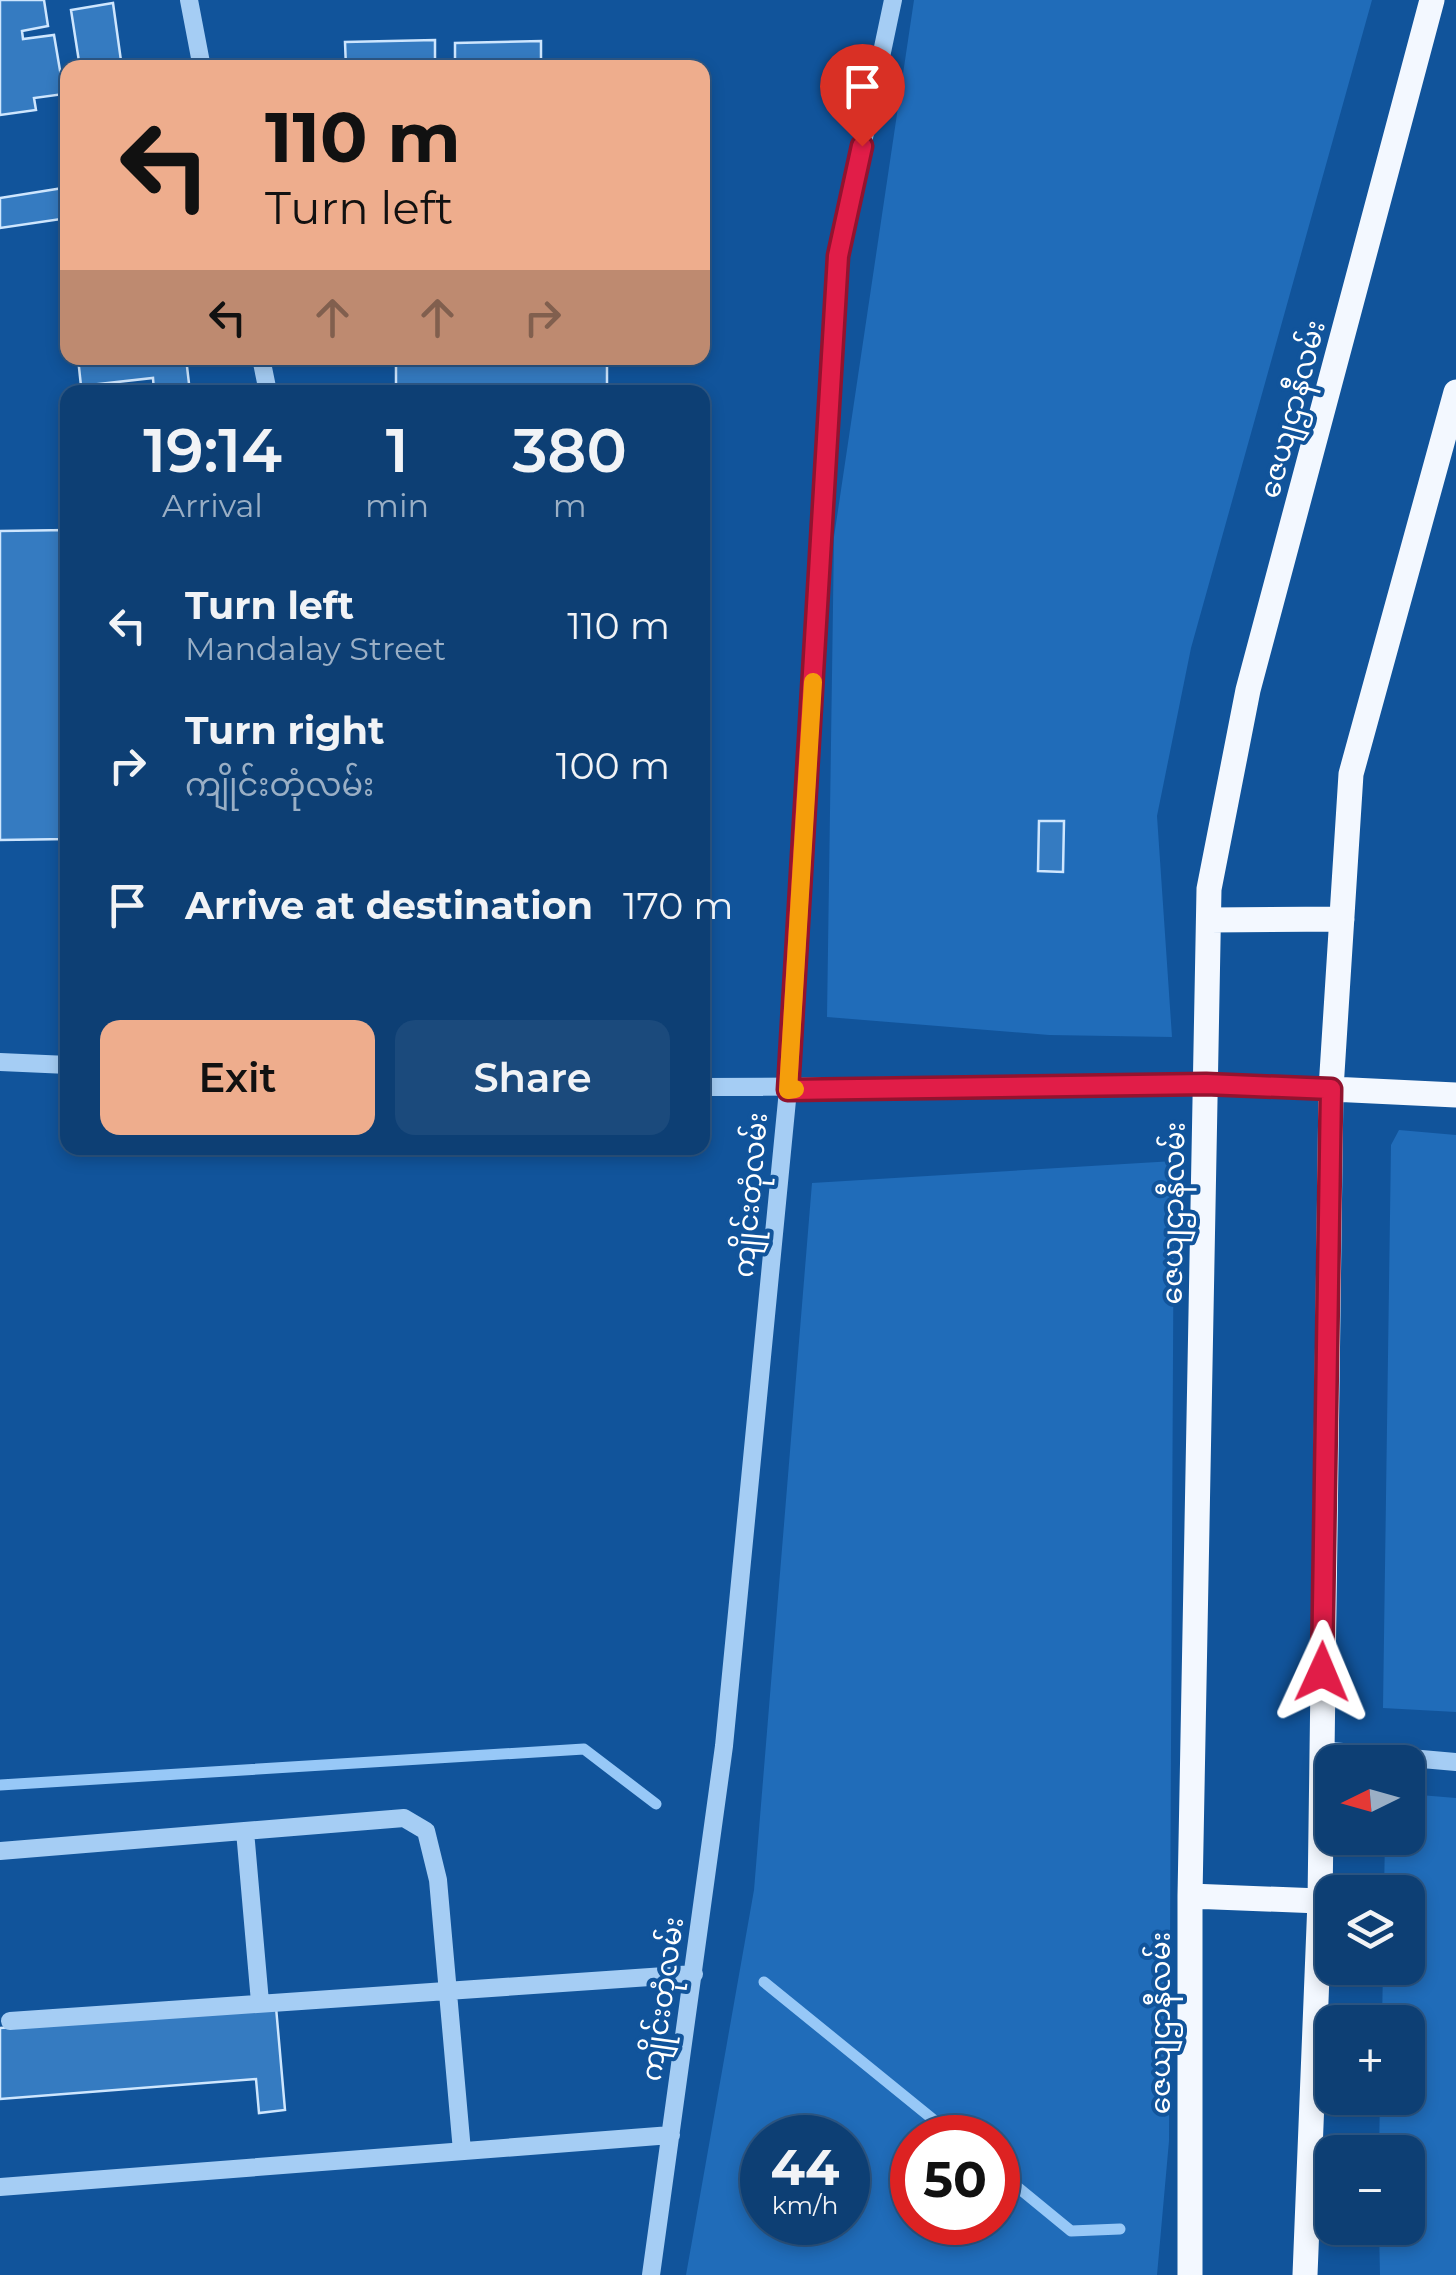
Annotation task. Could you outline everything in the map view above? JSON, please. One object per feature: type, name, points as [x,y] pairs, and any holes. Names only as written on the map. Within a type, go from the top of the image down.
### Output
[{"type":"main road","name":"ဇေယျဌာနီလမ်း","points":[[1190,2275],[1190,1896],[1209,889],[1248,690],[1432,0]]},
{"type":"main road","points":[[1320,1745],[1331,1089],[1350,774],[1456,392]]},
{"type":"main road","points":[[1209,920],[1342,919]]},
{"type":"main road","points":[[1331,1089],[1456,1095]]},
{"type":"main road","points":[[1190,1896],[1315,1901]]},
{"type":"main road","points":[[1305,2275],[1317,1985]]},
{"type":"street","points":[[189,0],[200,60]]},
{"type":"street","name":"ကျိုင်းတုံလမ်း","points":[[652,2275],[724,1746],[788,1090],[838,256],[894,0]]},
{"type":"street","points":[[0,1062],[60,1065]]},
{"type":"street","points":[[710,1087],[788,1090],[1206,1084],[1331,1089]]},
{"type":"street","points":[[1425,1759],[1456,1762]]},
{"type":"street","points":[[0,1851],[404,1818],[426,1831],[438,1880],[462,2151]]},
{"type":"street","points":[[245,1831],[260,2002]]},
{"type":"street","points":[[10,2021],[694,1974]]},
{"type":"street","points":[[0,2187],[671,2134]]},
{"type":"shaded area","points":[[914,0],[1372,0],[1191,648],[1157,816],[1172,1037],[1049,1035],[827,1017],[834,537]]},
{"type":"shaded area","points":[[1399,1130],[1456,1135],[1456,1712],[1383,1708],[1391,1145]]},
{"type":"shaded area","points":[[1174,1161],[1169,2141],[1157,2275],[686,2275],[754,1890],[812,1183]]},
{"type":"shaded area","points":[[1425,1795],[1456,1798],[1456,2275],[1380,2275],[1379,2245],[1425,2245],[1425,2135],[1379,2135],[1380,2115],[1425,2115],[1425,2005],[1382,2005],[1383,1985],[1425,1985],[1425,1875],[1384,1875],[1385,1855],[1425,1855]]},
{"type":"building","points":[[0,0],[44,0],[48,26],[22,31],[23,39],[54,35],[60,95],[34,98],[36,110],[0,115]]},
{"type":"building","points":[[113,3],[121,60],[79,60],[71,10]]},
{"type":"building","points":[[435,40],[435,60],[346,60],[345,42]]},
{"type":"building","points":[[541,41],[541,60],[455,60],[455,43]]},
{"type":"building","points":[[60,188],[60,219],[0,228],[0,198]]},
{"type":"building","points":[[79,365],[187,365],[189,385],[154,385],[153,378],[81,385]]},
{"type":"building","points":[[396,365],[607,365],[607,385],[396,385]]},
{"type":"building","points":[[60,530],[60,839],[0,840],[0,531]]},
{"type":"building","points":[[1039,821],[1064,821],[1063,872],[1038,871]]},
{"type":"building","points":[[276,2007],[285,2110],[259,2113],[256,2079],[0,2099],[0,2028]]},
{"type":"waterway","points":[[0,1785],[584,1749],[656,1804]]},
{"type":"waterway","points":[[764,1982],[928,2115]]},
{"type":"waterway","points":[[1020,2189],[1071,2231],[1120,2229]]},
{"type":"slow traffic","points":[[795,1089],[788,1090],[813,682]]},
{"type":"route","points":[[862,146],[838,256],[788,1090],[1206,1084],[1331,1089],[1322,1672]]}]
